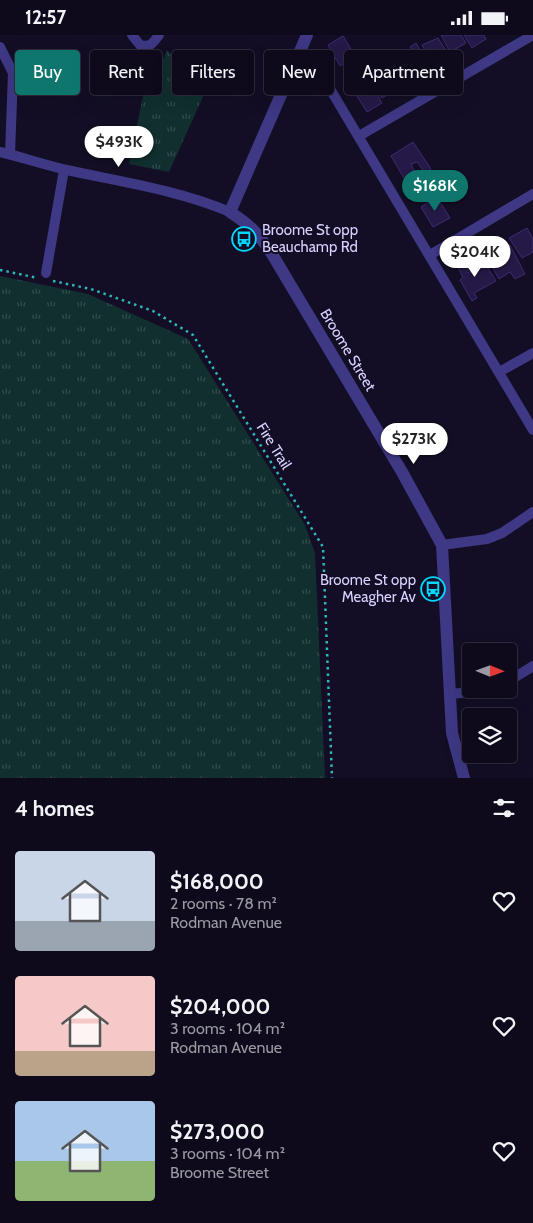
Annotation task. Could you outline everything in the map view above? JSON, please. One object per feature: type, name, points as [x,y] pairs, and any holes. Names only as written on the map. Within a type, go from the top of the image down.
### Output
[{"type":"street","points":[[132,35],[140,45],[146,47],[153,44],[159,35]]},
{"type":"street","points":[[300,50],[307,35]]},
{"type":"street","points":[[359,137],[533,35]]},
{"type":"street","points":[[0,47],[13,73],[5,153]]},
{"type":"street","points":[[230,211],[280,95]]},
{"type":"street","points":[[334,95],[533,430]]},
{"type":"street","name":"Broome Street","points":[[5,153],[64,170],[205,201],[230,211],[258,233],[402,472],[442,545],[448,695],[452,733],[464,778]]},
{"type":"street","points":[[46,273],[64,170]]},
{"type":"street","points":[[430,255],[533,194]]},
{"type":"street","points":[[499,372],[533,353]]},
{"type":"street","points":[[442,545],[487,539],[502,533],[533,512]]},
{"type":"street","points":[[518,675],[533,666]]},
{"type":"street","points":[[448,695],[462,694]]},
{"type":"path","name":"Fire Trail","points":[[0,270],[91,289],[153,311],[193,335],[323,547],[332,778]]},
{"type":"green space","points":[[167,50],[172,55],[172,95],[204,95],[169,172],[129,164],[143,95],[162,95],[162,59]]},
{"type":"green space","points":[[0,276],[88,294],[188,339],[305,525],[315,553],[325,778],[0,778]]},
{"type":"building","points":[[441,35],[461,35],[466,43],[454,50],[449,50]]},
{"type":"building","points":[[464,35],[484,35],[486,39],[472,48]]},
{"type":"building","points":[[343,36],[351,50],[344,50],[344,63],[340,66],[334,56],[334,50],[331,50],[328,45]]},
{"type":"building","points":[[438,38],[446,50],[425,50],[422,45]]},
{"type":"building","points":[[416,43],[420,50],[410,50],[412,49],[410,47]]},
{"type":"building","points":[[356,95],[378,95],[382,103],[367,112]]},
{"type":"building","points":[[413,142],[431,169],[425,173],[417,162],[411,164],[418,179],[408,185],[391,156]]},
{"type":"building","points":[[437,197],[450,218],[433,227],[421,207]]},
{"type":"building","points":[[527,228],[533,239],[533,252],[522,258],[509,238]]},
{"type":"building","points":[[510,245],[525,274],[515,279],[510,272],[499,279],[487,258],[506,252],[504,248]]},
{"type":"building","points":[[462,259],[469,270],[466,271],[468,273],[479,266],[478,263],[483,260],[496,281],[474,293],[477,298],[472,301],[460,280],[463,277],[455,263]]},
{"type":"place","name":"Broome St opp Beauchamp Rd","points":[[244,239]]},
{"type":"place","name":"Broome St opp Meagher Av","points":[[433,589]]}]
